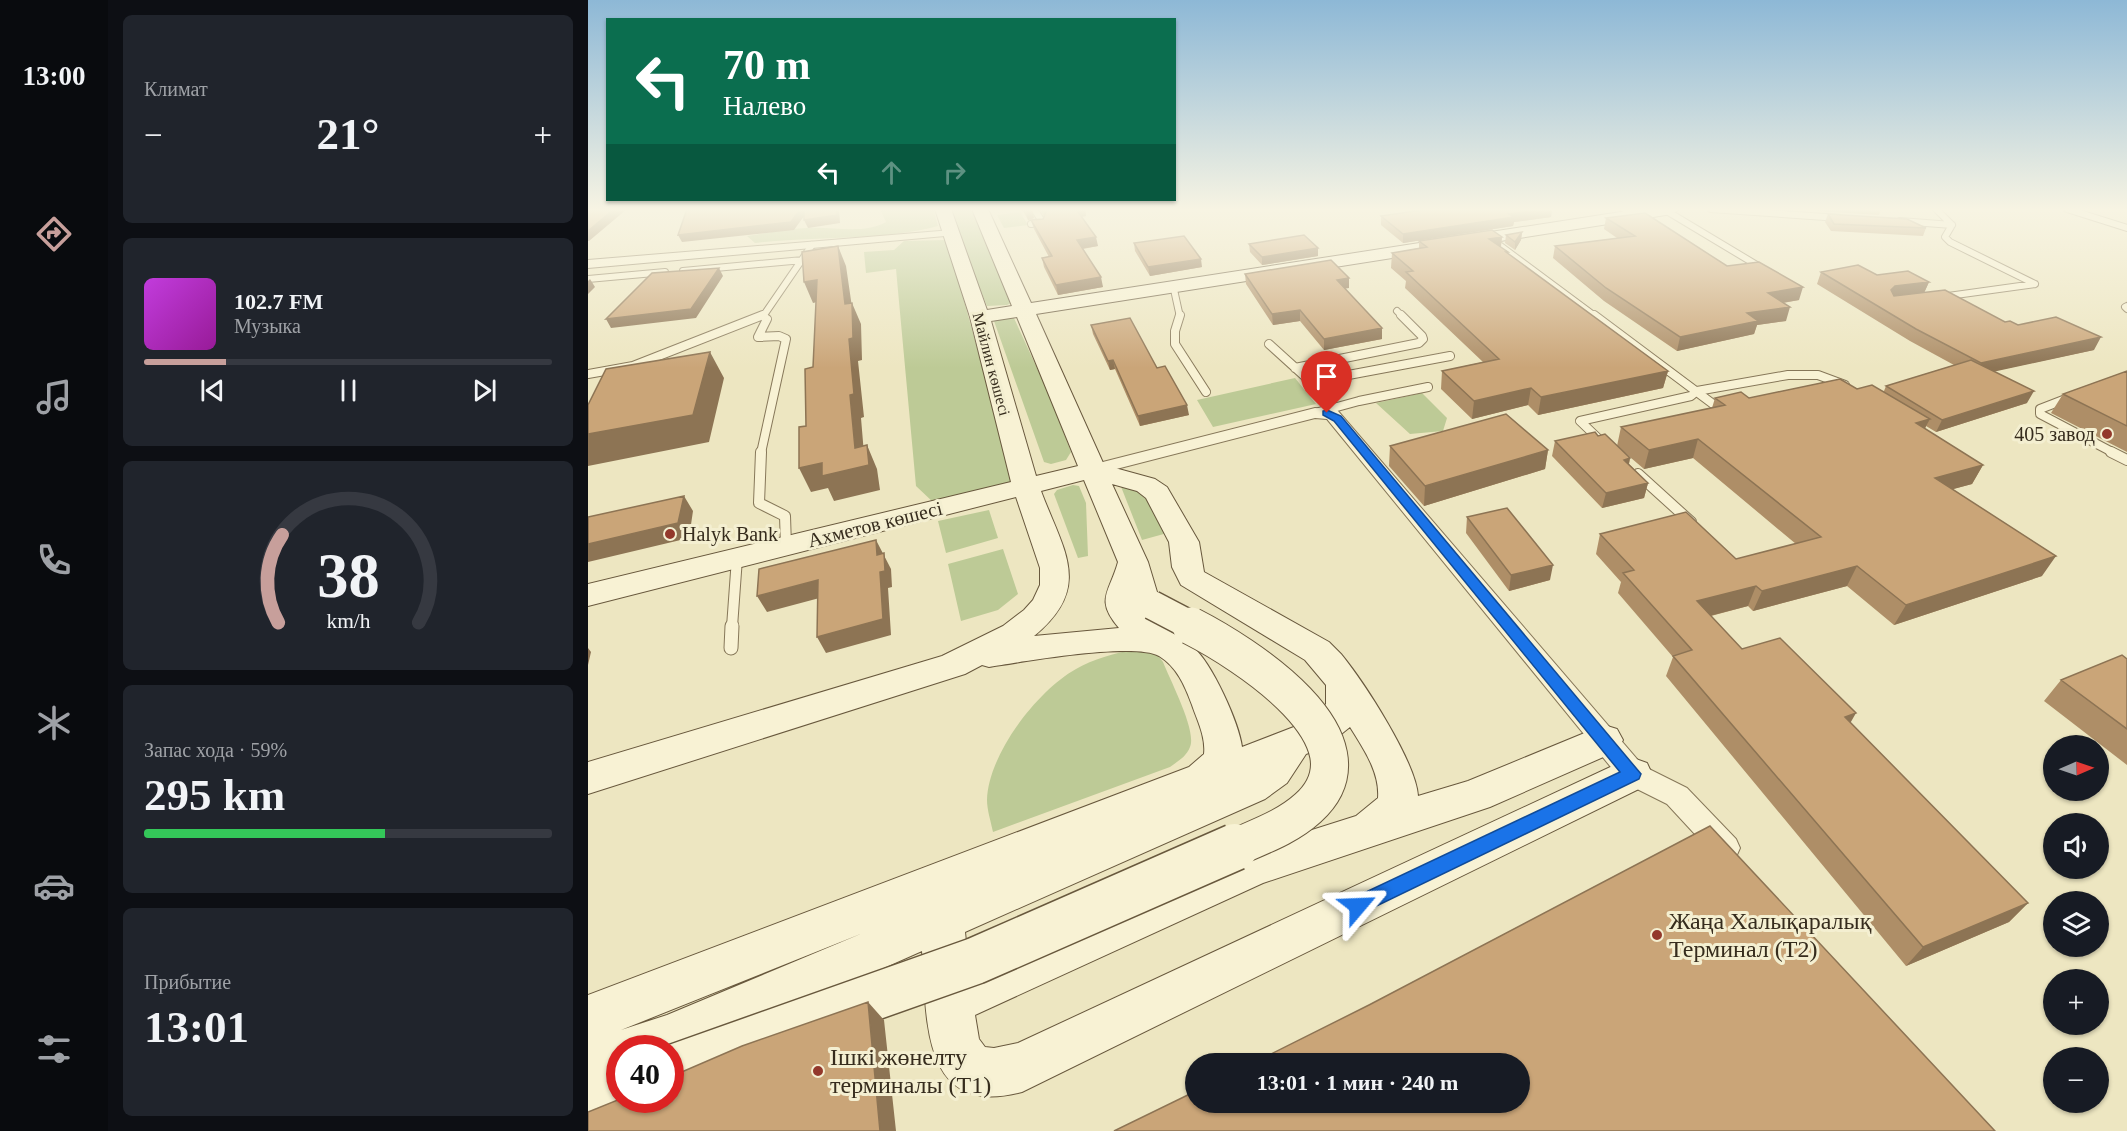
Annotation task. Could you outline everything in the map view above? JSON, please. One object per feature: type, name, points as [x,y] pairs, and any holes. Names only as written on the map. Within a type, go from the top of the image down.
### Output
[{"type":"street","points":[[588,264],[614,262]]},
{"type":"street","name":"Майлин көшесі","points":[[953,665],[1015,634],[1035,618],[1051,597],[1056,579],[1055,568],[1026,487],[980,317],[962,262]]},
{"type":"street","points":[[684,1064],[975,961],[1284,826],[1302,816],[1323,794],[1329,766],[1322,735],[1313,721],[1262,669],[1143,597],[1132,562],[1004,262]]},
{"type":"street","points":[[980,317],[1326,262]]},
{"type":"street","points":[[1093,470],[1324,410],[1337,419],[1633,774],[1677,796],[1741,864]]},
{"type":"street","points":[[1093,470],[1146,485],[1157,493],[1184,542],[1187,567],[1192,578],[1317,651],[1332,667],[1391,764],[1398,784],[1396,805],[1392,813],[1377,824],[1360,832]]},
{"type":"street","name":"Ахметов көшесі","points":[[588,595],[1093,470]]},
{"type":"street","points":[[1132,562],[1131,573],[1122,590],[1121,605],[1131,620],[1187,661],[1223,741],[1224,747],[1220,763],[1198,781]]},
{"type":"street","points":[[588,778],[991,654],[1120,640],[1146,640],[1169,648]]},
{"type":"street","points":[[676,1035],[940,901],[1198,781],[1325,729],[1342,714],[1347,701],[1342,682]]},
{"type":"street","points":[[950,1002],[1254,867],[1476,795],[1604,740]]},
{"type":"street","points":[[588,1019],[940,901],[1251,787],[1273,772],[1292,744]]},
{"type":"street","points":[[940,901],[956,1048],[963,1062],[971,1070],[983,1073],[1003,1073],[1022,1067],[1633,774]]},
{"type":"street","points":[[588,1062],[606,1058]]},
{"type":"street","points":[[588,1098],[606,1092]]},
{"type":"lane","points":[[588,279],[783,262]]},
{"type":"lane","points":[[588,374],[633,366],[764,315],[802,262]]},
{"type":"lane","points":[[1522,262],[1718,407]]},
{"type":"lane","points":[[1752,262],[1772,274]]},
{"type":"lane","points":[[1938,298],[2036,284],[1991,262]]},
{"type":"lane","points":[[1173,285],[1180,317],[1175,331],[1175,344],[1206,392]]},
{"type":"lane","points":[[1295,368],[1419,343],[1423,339],[1422,336],[1397,311]]},
{"type":"lane","points":[[767,319],[758,337],[779,336],[786,339],[760,456],[759,503],[785,516],[786,546]]},
{"type":"lane","points":[[1269,344],[1311,382],[1324,410],[1428,387]]},
{"type":"lane","points":[[1311,382],[1450,356]]},
{"type":"lane","points":[[1607,446],[1580,422],[1691,396],[1697,391],[1788,375],[1818,375],[1858,392]]},
{"type":"lane","points":[[2084,392],[2040,409],[2040,414],[2127,460]]},
{"type":"lane","points":[[1633,470],[1696,526]]},
{"type":"lane","points":[[731,648],[737,558]]},
{"type":"green space","points":[[865,262],[953,262],[1015,483],[934,503],[916,486],[896,269],[866,273]]},
{"type":"green space","points":[[969,262],[996,262],[1013,302],[1007,305],[987,306]]},
{"type":"green space","points":[[997,316],[1013,316],[1048,392],[1071,452],[1066,460],[1051,464],[1044,462],[994,321]]},
{"type":"green space","points":[[1295,378],[1316,404],[1213,427],[1197,400]]},
{"type":"green space","points":[[1422,393],[1447,418],[1443,431],[1410,434],[1376,403]]},
{"type":"green space","points":[[1118,479],[1151,495],[1171,532],[1142,540]]},
{"type":"green space","points":[[1073,485],[1079,486],[1086,503],[1088,556],[1078,558],[1054,494],[1057,490]]},
{"type":"green space","points":[[989,510],[998,538],[946,553],[938,521]]},
{"type":"green space","points":[[1003,549],[1018,594],[998,610],[961,621],[948,564]]},
{"type":"green space","points":[[1133,650],[1156,653],[1163,662],[1190,730],[1190,747],[1186,754],[1170,767],[993,832],[987,804],[990,782],[996,763],[1006,744],[1031,708],[1061,679],[1076,669],[1104,657]]},
{"type":"building","points":[[803,262],[840,262],[845,304],[852,303],[853,338],[849,339],[854,394],[850,395],[855,448],[867,445],[869,465],[822,476],[822,463],[799,468],[799,427],[806,426],[805,369],[813,367],[817,280],[804,282]]},
{"type":"building","points":[[1044,262],[1091,262],[1101,277],[1056,285]]},
{"type":"building","points":[[1145,262],[1183,262],[1148,267]]},
{"type":"building","points":[[1333,262],[1349,278],[1337,280],[1382,328],[1324,339],[1300,310],[1272,314],[1245,274]]},
{"type":"building","points":[[1402,262],[1519,262],[1668,371],[1541,397],[1531,388],[1474,401],[1442,371],[1499,359],[1406,272],[1413,271]]},
{"type":"building","points":[[1574,262],[1720,262],[1727,266],[1759,262],[1803,287],[1768,293],[1790,307],[1747,313],[1758,321],[1680,337],[1606,288]]},
{"type":"building","points":[[1858,265],[1877,275],[1908,271],[1929,282],[1895,286],[1891,290],[1894,296],[1945,290],[2005,322],[2010,321],[2018,325],[2056,317],[2101,337],[1981,363],[1916,329],[1821,272]]},
{"type":"building","points":[[719,268],[691,309],[606,319],[652,273]]},
{"type":"building","points":[[1130,318],[1157,368],[1165,366],[1187,405],[1138,416],[1113,360],[1108,361],[1091,325]]},
{"type":"building","points":[[710,352],[693,415],[588,434],[588,405],[606,369]]},
{"type":"building","points":[[1971,360],[2034,391],[1942,420],[1886,386]]},
{"type":"building","points":[[2127,371],[2127,426],[2063,394]]},
{"type":"building","points":[[1840,379],[1857,389],[1872,385],[1930,419],[1916,423],[1983,465],[1935,478],[2056,556],[1906,605],[1857,566],[1762,591],[1756,586],[1697,601],[1742,649],[1780,638],[1856,713],[1845,717],[2028,903],[1923,947],[1673,656],[1692,650],[1623,573],[1634,570],[1600,534],[1686,512],[1736,559],[1821,537],[1698,439],[1649,450],[1621,427],[1725,405],[1715,398],[1741,392],[1749,398]]},
{"type":"building","points":[[1506,414],[1548,450],[1425,486],[1390,446]]},
{"type":"building","points":[[1595,432],[1598,436],[1605,434],[1630,458],[1624,460],[1648,483],[1606,493],[1555,441]]},
{"type":"building","points":[[684,496],[678,523],[588,544],[588,517]]},
{"type":"building","points":[[1507,508],[1553,565],[1511,575],[1467,517]]},
{"type":"building","points":[[876,540],[877,555],[884,553],[885,571],[880,572],[883,619],[817,637],[818,580],[757,596],[759,569]]},
{"type":"building","points":[[2122,655],[2127,659],[2127,729],[2061,680]]},
{"type":"building","name":"Жаңа Халықаралық Терминал (Т2)","points":[[1710,826],[1995,1131],[1114,1131],[1185,1096],[1185,1113],[1530,1113],[1530,1053],[1273,1053]]},
{"type":"building","name":"Ішкі жөнелту терминалы (Т1)","points":[[868,1002],[880,1131],[588,1131],[588,1112],[606,1105],[606,1113],[684,1113],[684,1071],[742,1046]]},
{"type":"place","name":"405 завод","points":[[2107,434]]},
{"type":"place","name":"Halyk Bank","points":[[670,534]]},
{"type":"place","name":"Жаңа Халықаралық Терминал (Т2)","points":[[1657,935]]},
{"type":"place","name":"Ішкі жөнелту терминалы (Т1)","points":[[818,1071]]},
{"type":"route","points":[[1327,413],[1337,419],[1633,774],[1358,906]]}]
